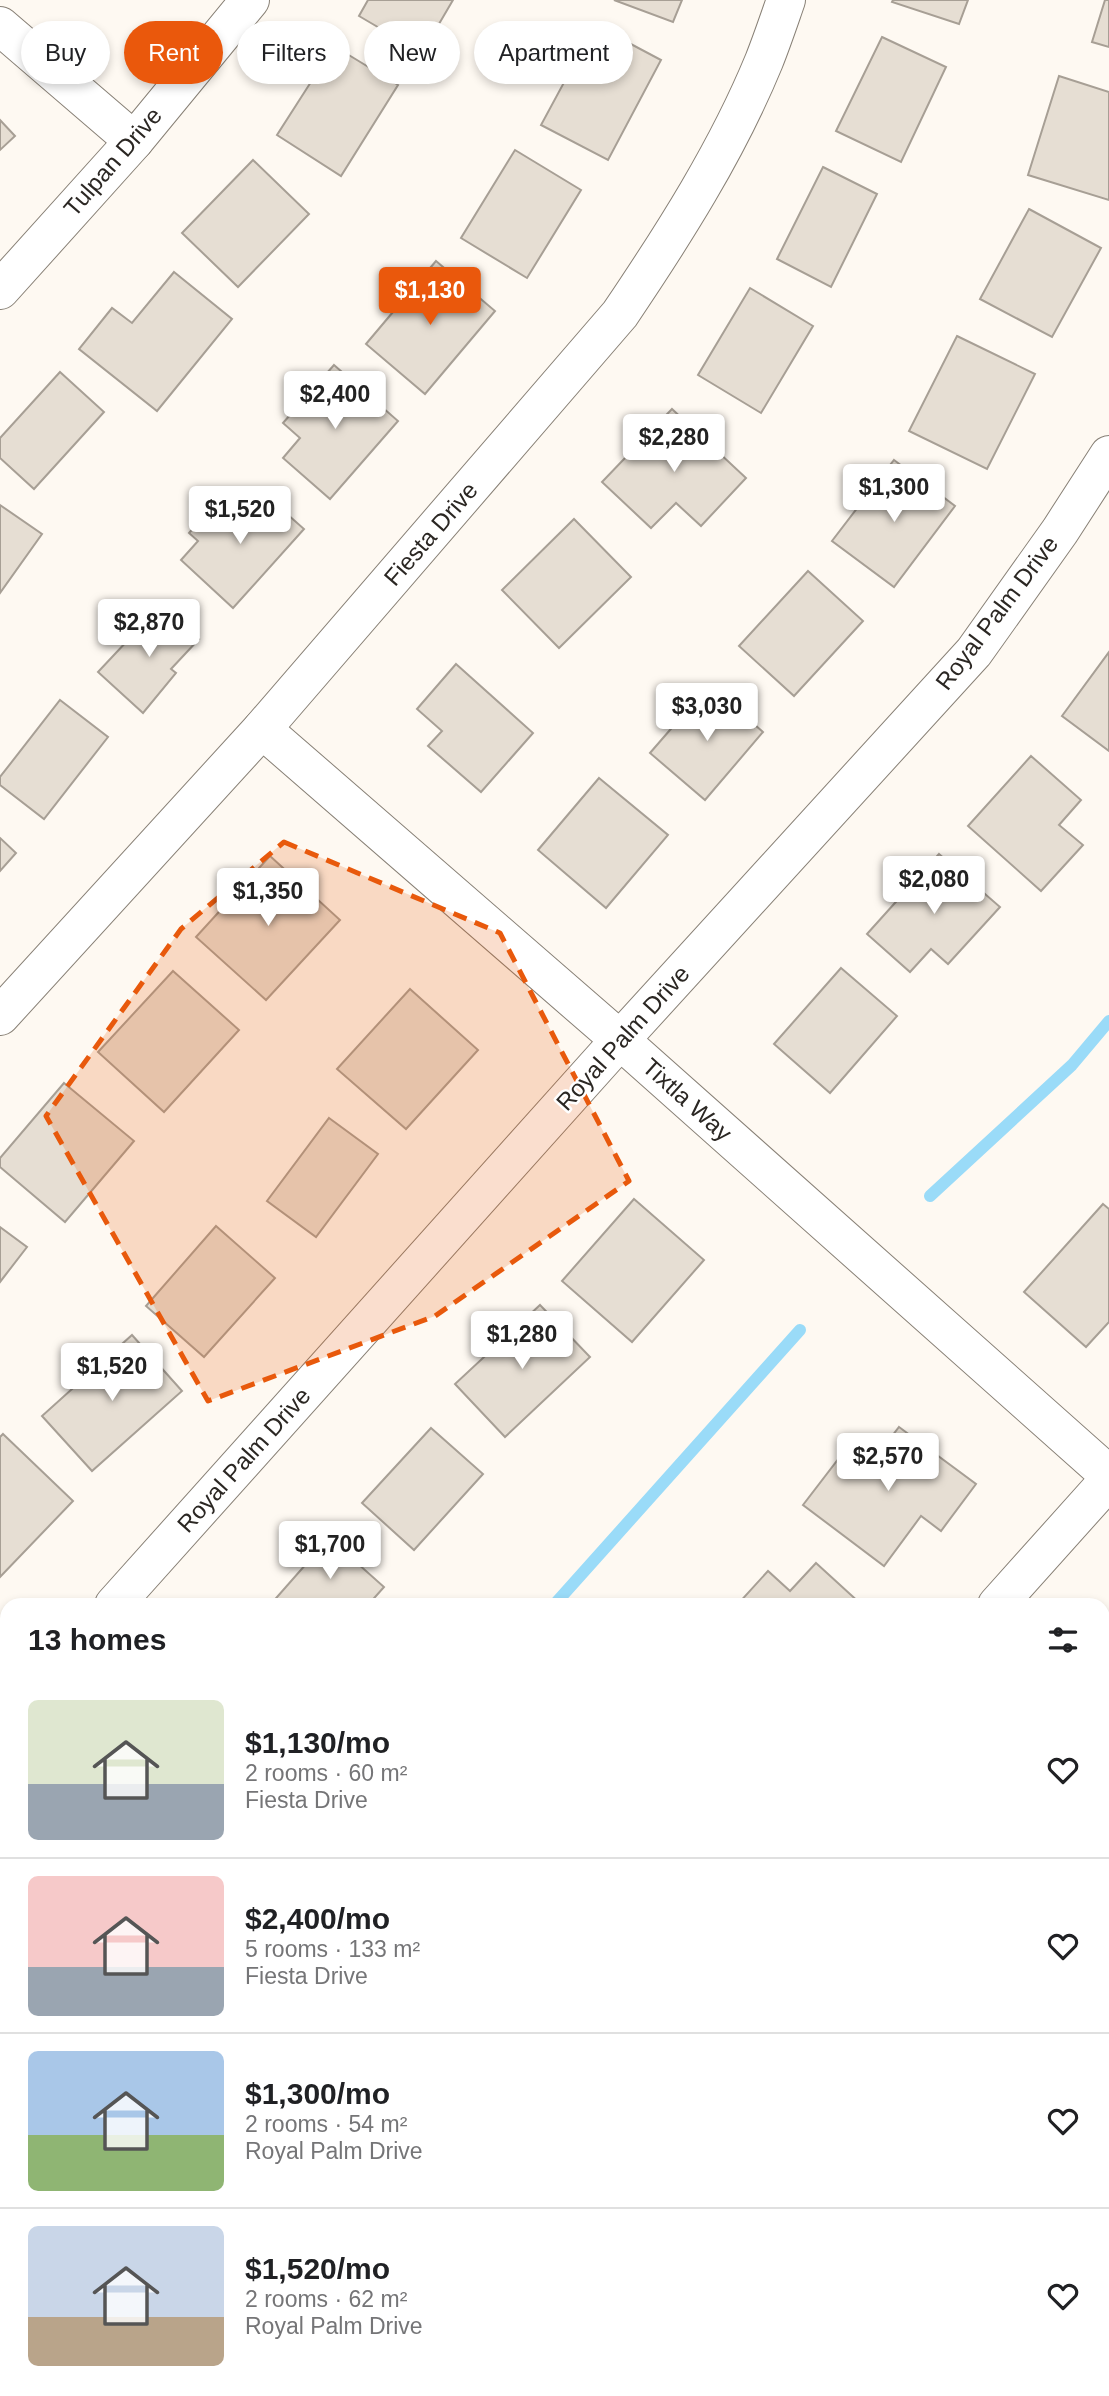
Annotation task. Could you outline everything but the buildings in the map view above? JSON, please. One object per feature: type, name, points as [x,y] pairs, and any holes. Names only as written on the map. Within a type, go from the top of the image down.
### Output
[{"type":"street","name":"Tulpan Drive","points":[[0,290],[134,141],[250,0]]},
{"type":"street","name":"Fiesta Drive","points":[[0,1016],[262,729],[620,314],[662,253],[704,184],[764,61],[786,0]]},
{"type":"street","points":[[0,26],[134,141]]},
{"type":"street","name":"Royal Palm Drive","points":[[120,1598],[620,1040],[974,652],[1060,531],[1109,455]]},
{"type":"street","name":"Tixtla Way","points":[[262,729],[620,1040],[1109,1475]]},
{"type":"street","points":[[1003,1598],[1109,1480]]},
{"type":"highlighted area","points":[[284,842],[500,933],[629,1181],[435,1316],[208,1401],[46,1116],[181,929]]},
{"type":"waterway","points":[[930,1196],[1072,1065],[1109,1021]]},
{"type":"waterway","points":[[560,1598],[800,1330]]}]
